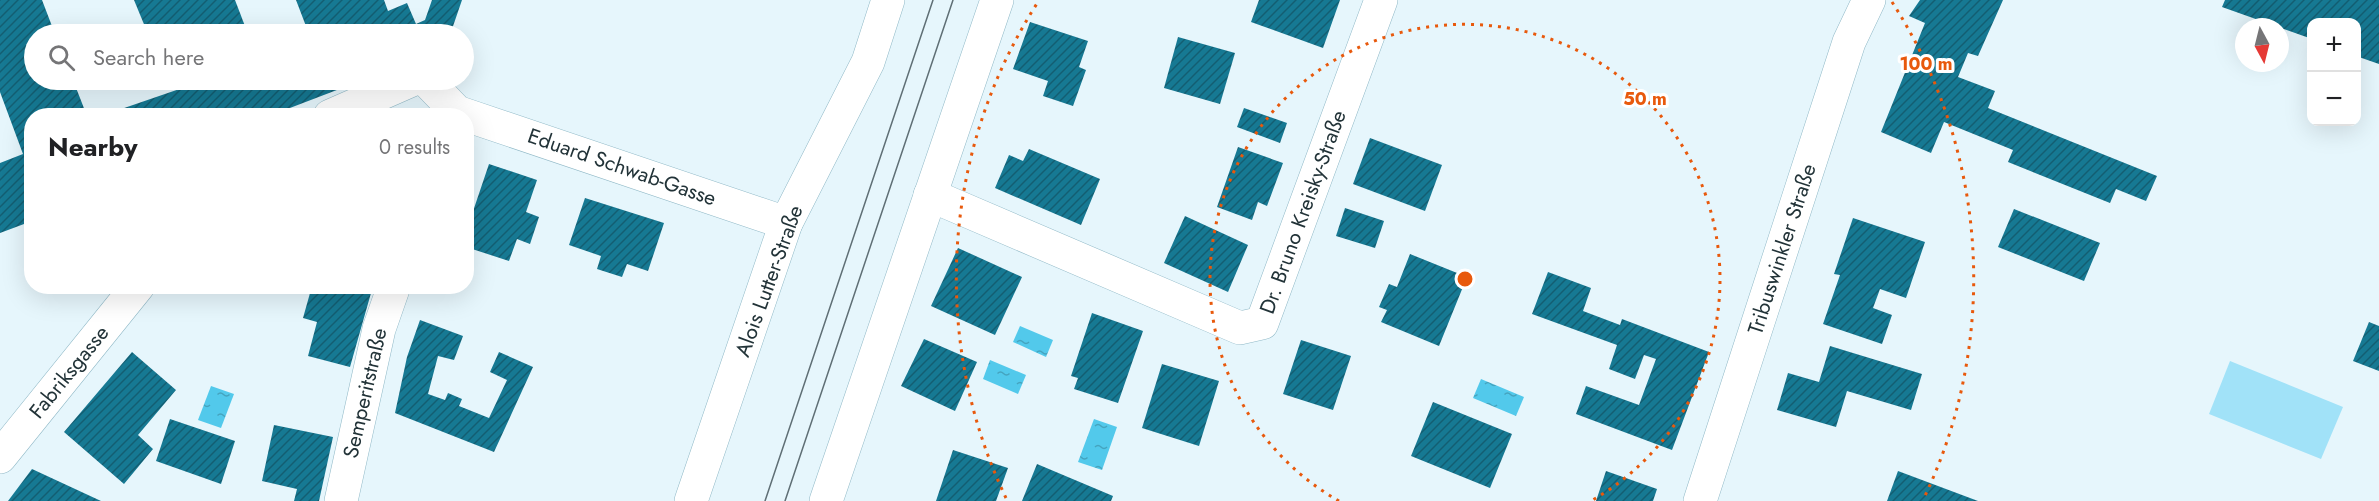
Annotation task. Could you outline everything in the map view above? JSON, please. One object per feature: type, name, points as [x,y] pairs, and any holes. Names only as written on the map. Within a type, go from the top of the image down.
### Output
[{"type":"street","name":"Alois Lutter-Straße","points":[[691,501],[786,223],[868,62],[888,0]]},
{"type":"street","points":[[826,501],[997,0]]},
{"type":"street","name":"Dr. Bruno Kreisky-Straße","points":[[930,195],[1240,328],[1262,323],[1381,0]]},
{"type":"street","name":"Tribuswinkler Straße","points":[[1700,501],[1849,42],[1869,0]]},
{"type":"street","points":[[348,108],[389,90]]},
{"type":"street","points":[[435,90],[452,108]]},
{"type":"street","name":"Eduard Schwab-Gasse","points":[[474,120],[786,223]]},
{"type":"street","name":"Fabriksgasse","points":[[0,457],[132,294]]},
{"type":"street","name":"Semperitstraße","points":[[341,501],[379,328],[391,294]]},
{"type":"shaded area","points":[[2230,361],[2343,407],[2321,459],[2209,414]]},
{"type":"water","points":[[1020,326],[1053,340],[1046,357],[1013,342]]},
{"type":"water","points":[[990,360],[1026,375],[1018,394],[983,379]]},
{"type":"water","points":[[1481,379],[1524,397],[1516,416],[1473,398]]},
{"type":"water","points":[[211,386],[234,394],[221,428],[198,420]]},
{"type":"water","points":[[1094,419],[1117,427],[1102,470],[1078,462]]},
{"type":"building","points":[[0,0],[42,0],[51,24],[24,24],[24,90],[77,90],[84,108],[24,108],[24,224],[0,233],[0,163],[23,154],[0,92]]},
{"type":"building","points":[[134,0],[235,0],[244,24],[144,24]]},
{"type":"building","points":[[296,0],[384,0],[388,11],[407,3],[416,24],[305,24]]},
{"type":"building","points":[[432,0],[462,0],[454,24],[416,24],[425,20]]},
{"type":"building","points":[[1259,0],[1340,0],[1323,48],[1251,22]]},
{"type":"building","points":[[1920,0],[2003,0],[1978,56],[1968,53],[1958,77],[1995,91],[1988,108],[2157,176],[2146,201],[2116,189],[2110,203],[2008,162],[2013,150],[1944,122],[1931,153],[1881,132],[1925,23],[1909,16]]},
{"type":"building","points":[[2225,0],[2379,0],[2379,64],[2361,58],[2361,18],[2307,18],[2307,37],[2289,31],[2289,18],[2253,18],[2222,7]]},
{"type":"building","points":[[1030,22],[1088,41],[1079,67],[1086,70],[1073,106],[1043,96],[1048,81],[1013,69]]},
{"type":"building","points":[[1178,37],[1235,53],[1220,104],[1164,88]]},
{"type":"building","points":[[177,90],[337,90],[290,108],[124,108]]},
{"type":"building","points":[[1244,108],[1287,123],[1280,143],[1237,127]]},
{"type":"building","points":[[1370,138],[1442,165],[1425,211],[1353,184]]},
{"type":"building","points":[[1238,147],[1283,163],[1267,206],[1258,202],[1252,220],[1217,207]]},
{"type":"building","points":[[1029,149],[1100,179],[1081,225],[995,188],[1009,155],[1023,161]]},
{"type":"building","points":[[489,164],[537,180],[526,212],[539,217],[530,244],[517,239],[509,261],[474,250],[474,208]]},
{"type":"building","points":[[585,198],[664,223],[648,271],[627,264],[622,277],[597,269],[601,256],[569,245]]},
{"type":"building","points":[[1345,208],[1384,221],[1375,248],[1336,236]]},
{"type":"building","points":[[2014,209],[2100,243],[2084,281],[1998,247]]},
{"type":"building","points":[[1185,216],[1248,245],[1228,292],[1164,263]]},
{"type":"building","points":[[1853,218],[1925,242],[1906,298],[1880,289],[1873,308],[1892,315],[1882,344],[1823,324],[1840,275],[1834,274]]},
{"type":"building","points":[[958,248],[1022,277],[995,335],[931,306]]},
{"type":"building","points":[[1410,254],[1467,277],[1439,346],[1381,322],[1387,310],[1379,307],[1389,284],[1397,287]]},
{"type":"building","points":[[1548,272],[1591,288],[1583,311],[1620,325],[1622,319],[1709,352],[1672,450],[1576,414],[1586,386],[1639,405],[1656,359],[1644,355],[1635,379],[1609,369],[1617,345],[1532,314]]},
{"type":"building","points":[[310,294],[371,294],[350,367],[308,356],[317,322],[303,318]]},
{"type":"building","points":[[1092,313],[1143,331],[1118,403],[1074,389],[1078,378],[1071,376]]},
{"type":"building","points":[[420,320],[463,336],[454,360],[438,356],[428,394],[445,400],[448,393],[462,399],[459,406],[489,418],[507,380],[490,372],[499,352],[533,367],[494,452],[395,413],[407,357]]},
{"type":"building","points":[[2369,322],[2379,326],[2379,371],[2353,361]]},
{"type":"building","points":[[924,339],[977,362],[955,411],[901,386]]},
{"type":"building","points":[[1301,340],[1351,356],[1333,410],[1283,394]]},
{"type":"building","points":[[1830,346],[1922,374],[1911,410],[1847,391],[1836,427],[1777,410],[1788,373],[1819,382]]},
{"type":"building","points":[[132,352],[176,390],[138,435],[153,449],[124,484],[64,432]]},
{"type":"building","points":[[1162,364],[1219,381],[1199,446],[1142,428]]},
{"type":"building","points":[[1433,402],[1512,434],[1490,488],[1411,456]]},
{"type":"building","points":[[170,419],[235,441],[221,484],[156,461]]},
{"type":"building","points":[[274,425],[333,437],[319,501],[294,501],[297,489],[262,481]]},
{"type":"building","points":[[953,450],[1008,468],[996,501],[936,501]]},
{"type":"building","points":[[1037,464],[1113,496],[1111,501],[1022,501]]},
{"type":"building","points":[[32,469],[101,501],[8,501]]},
{"type":"building","points":[[1606,471],[1657,489],[1653,501],[1596,501]]},
{"type":"building","points":[[1898,471],[1978,501],[1887,501]]},
{"type":"tram line","points":[[765,501],[933,0]]},
{"type":"tram line","points":[[785,501],[953,0]]}]
